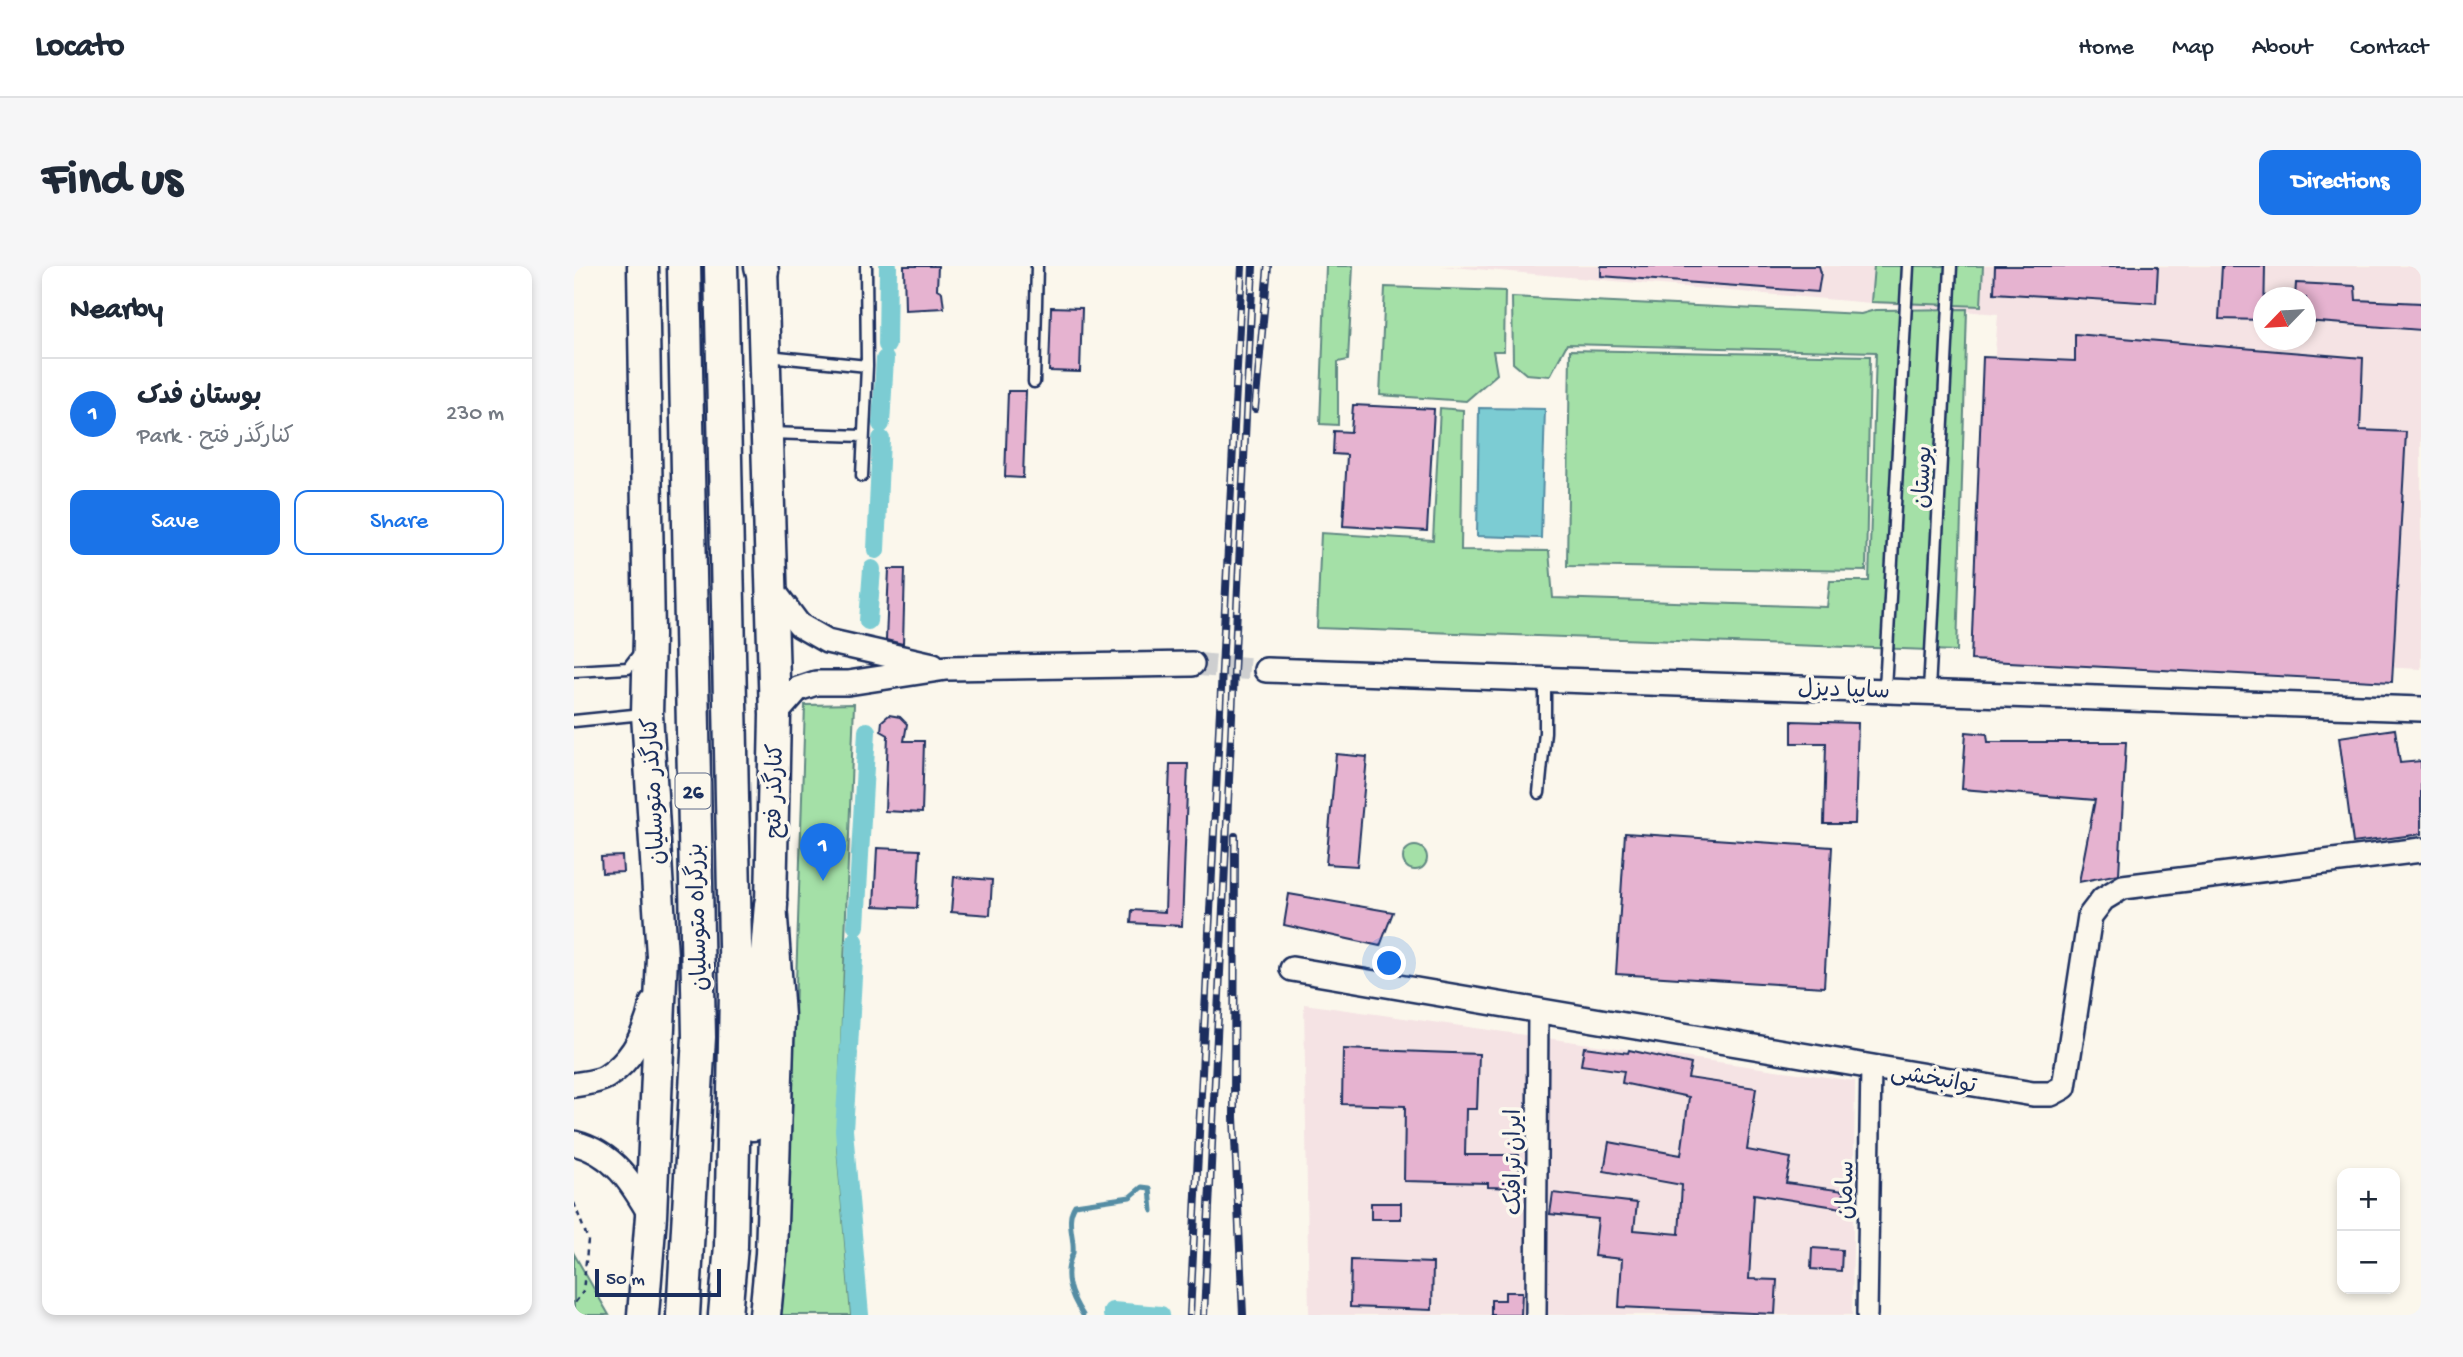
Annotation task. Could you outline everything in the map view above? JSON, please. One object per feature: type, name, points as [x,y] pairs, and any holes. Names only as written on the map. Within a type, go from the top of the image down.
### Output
[{"type":"highway","name":"بزرگراه متوسلیان","points":[[683,1315],[699,1037],[684,266]]},
{"type":"highway","name":"بزرگراه متوسلیان","points":[[721,266],[736,992],[731,1246],[724,1315]]},
{"type":"highway","points":[[731,1246],[750,1158],[771,904]]},
{"type":"main road","name":"کنارگذر متوسلیان","points":[[643,266],[649,635],[647,713],[662,956],[651,1216],[643,1315]]},
{"type":"main road","name":"کنارگذر فتح","points":[[762,267],[775,715],[771,904],[779,1016],[771,1254],[765,1315]]},
{"type":"street","points":[[770,586],[799,625],[827,641],[946,667]]},
{"type":"street","points":[[775,715],[798,689],[816,683],[848,683],[946,667],[1192,664]]},
{"type":"street","name":"سایپا دیزل","points":[[1266,670],[2421,709]]},
{"type":"street","name":"توانبخشی","points":[[1292,969],[2034,1094],[2051,1094],[2064,1087],[2090,916],[2103,899],[2123,887],[2421,850]]},
{"type":"street","points":[[574,1085],[606,1077],[639,1043],[648,1025],[662,956]]},
{"type":"street","name":"ایران ترافیک","points":[[1535,1315],[1538,1009]]},
{"type":"street","name":"سامان","points":[[1867,1315],[1871,1066]]},
{"type":"street","points":[[574,1143],[610,1159],[630,1179],[651,1216]]},
{"type":"lane","points":[[862,476],[867,366],[866,266]]},
{"type":"lane","points":[[1034,382],[1037,266]]},
{"type":"lane","name":"بوستان","points":[[1885,689],[1908,266]]},
{"type":"lane","name":"بوستان","points":[[1929,691],[1951,266]]},
{"type":"lane","points":[[764,355],[867,366]]},
{"type":"lane","points":[[766,433],[863,436]]},
{"type":"lane","points":[[574,671],[628,668],[649,635]]},
{"type":"lane","points":[[1539,793],[1545,732],[1545,679]]},
{"type":"lane","points":[[574,721],[647,713]]},
{"type":"path","points":[[574,1203],[589,1240],[583,1292],[574,1304]]},
{"type":"shaded area","points":[[1441,266],[2421,266],[2421,669],[1972,648],[1998,314]]},
{"type":"shaded area","points":[[1304,1004],[1855,1081],[1852,1315],[1309,1315]]},
{"type":"green space","points":[[1326,266],[1353,266],[1348,360],[1338,362],[1338,425],[1320,424]]},
{"type":"green space","points":[[1874,266],[1983,266],[1981,306],[1871,302]]},
{"type":"green space","points":[[1385,287],[1505,291],[1504,351],[1493,351],[1497,374],[1466,401],[1380,395]]},
{"type":"green space","points":[[1512,297],[1861,314],[1875,310],[1967,309],[1957,651],[1317,628],[1321,533],[1433,540],[1440,408],[1463,410],[1461,550],[1549,551],[1553,598],[1827,607],[1830,581],[1869,581],[1876,352],[1567,344],[1550,376],[1526,374],[1513,363]]},
{"type":"green space","points":[[1570,350],[1870,356],[1866,571],[1567,566]]},
{"type":"green space","points":[[854,704],[837,1147],[851,1315],[780,1315],[789,1200],[805,705]]},
{"type":"green space","points":[[1410,846],[1420,846],[1427,853],[1427,863],[1420,870],[1410,870],[1403,863],[1403,853]]},
{"type":"green space","points":[[574,1254],[609,1315],[574,1315]]},
{"type":"water","points":[[1479,408],[1545,409],[1541,538],[1477,536]]},
{"type":"building","points":[[904,266],[938,266],[937,289],[942,292],[944,308],[905,310]]},
{"type":"building","points":[[1601,266],[1819,266],[1821,273],[1818,292],[1601,276]]},
{"type":"building","points":[[1995,266],[2158,266],[2156,303],[1994,293]]},
{"type":"building","points":[[2222,266],[2265,266],[2265,287],[2253,287],[2253,320],[2219,319]]},
{"type":"building","points":[[2296,283],[2355,286],[2356,300],[2421,303],[2421,330],[2316,322],[2316,287],[2296,287]]},
{"type":"building","points":[[1051,307],[1082,308],[1080,372],[1049,371]]},
{"type":"building","points":[[2075,334],[2363,358],[2360,430],[2406,432],[2392,682],[1971,660],[1983,357],[2075,361]]},
{"type":"building","points":[[1008,391],[1026,391],[1023,478],[1005,477]]},
{"type":"building","points":[[1353,405],[1434,409],[1427,531],[1343,526],[1347,455],[1333,454],[1334,431],[1351,432]]},
{"type":"building","points":[[889,569],[905,569],[903,644],[886,640]]},
{"type":"building","points":[[889,715],[900,717],[907,724],[904,741],[924,741],[922,813],[885,811],[888,735],[881,731],[882,721]]},
{"type":"building","points":[[1792,721],[1858,723],[1855,824],[1824,824],[1826,743],[1792,743]]},
{"type":"building","points":[[2395,729],[2400,763],[2421,761],[2421,834],[2353,843],[2339,737]]},
{"type":"building","points":[[1966,732],[1987,734],[1988,742],[2126,742],[2119,874],[2079,882],[2095,800],[1962,789]]},
{"type":"building","points":[[1336,754],[1367,757],[1357,866],[1326,864]]},
{"type":"building","points":[[1170,764],[1188,764],[1182,926],[1131,923],[1132,910],[1165,912]]},
{"type":"building","points":[[1625,833],[1832,847],[1824,987],[1616,974]]},
{"type":"building","points":[[877,848],[920,850],[917,908],[874,906]]},
{"type":"building","points":[[622,856],[623,872],[602,873],[601,857]]},
{"type":"building","points":[[954,877],[992,880],[990,915],[951,912]]},
{"type":"building","points":[[1289,894],[1393,912],[1380,946],[1284,925]]},
{"type":"building","points":[[1584,1047],[1628,1053],[1629,1050],[1691,1064],[1688,1078],[1756,1088],[1747,1150],[1791,1158],[1786,1183],[1844,1191],[1842,1208],[1754,1194],[1749,1279],[1777,1280],[1775,1314],[1619,1307],[1622,1259],[1594,1256],[1598,1219],[1550,1214],[1553,1193],[1637,1203],[1634,1230],[1679,1234],[1682,1185],[1604,1171],[1609,1142],[1681,1155],[1689,1097],[1622,1083],[1624,1071],[1581,1065]]},
{"type":"building","points":[[1343,1049],[1479,1054],[1477,1109],[1466,1109],[1465,1155],[1519,1155],[1519,1188],[1488,1187],[1488,1183],[1404,1181],[1405,1106],[1342,1104]]},
{"type":"building","points":[[1371,1203],[1401,1203],[1401,1219],[1371,1219]]},
{"type":"building","points":[[1812,1248],[1842,1250],[1841,1271],[1811,1269]]},
{"type":"building","points":[[1351,1260],[1433,1263],[1432,1310],[1350,1307]]},
{"type":"building","points":[[1505,1292],[1522,1292],[1521,1315],[1491,1315],[1491,1300],[1505,1300]]},
{"type":"waterway","points":[[887,345],[888,266]]},
{"type":"waterway","points":[[881,424],[885,359]]},
{"type":"waterway","points":[[876,550],[881,439]]},
{"type":"waterway","points":[[868,621],[872,569]]},
{"type":"waterway","points":[[856,926],[867,731]]},
{"type":"waterway","points":[[849,1048],[855,941]]},
{"type":"waterway","points":[[849,1053],[844,1130],[860,1315]]},
{"type":"waterway","points":[[1083,1315],[1074,1300],[1068,1277],[1073,1253],[1070,1223],[1075,1205],[1130,1197],[1142,1187],[1150,1188],[1152,1211]]},
{"type":"waterway","points":[[1112,1315],[1112,1311],[1161,1315]]},
{"type":"tunnel","points":[[1192,664],[1266,670]]},
{"type":"railway","points":[[1190,1315],[1242,266]]},
{"type":"railway","points":[[1204,1315],[1253,266]]},
{"type":"railway","points":[[1255,409],[1268,266]]},
{"type":"railway","points":[[1235,836],[1234,1117],[1243,1315]]},
{"type":"place","name":"بوستان فدک","points":[[823,881]]}]
